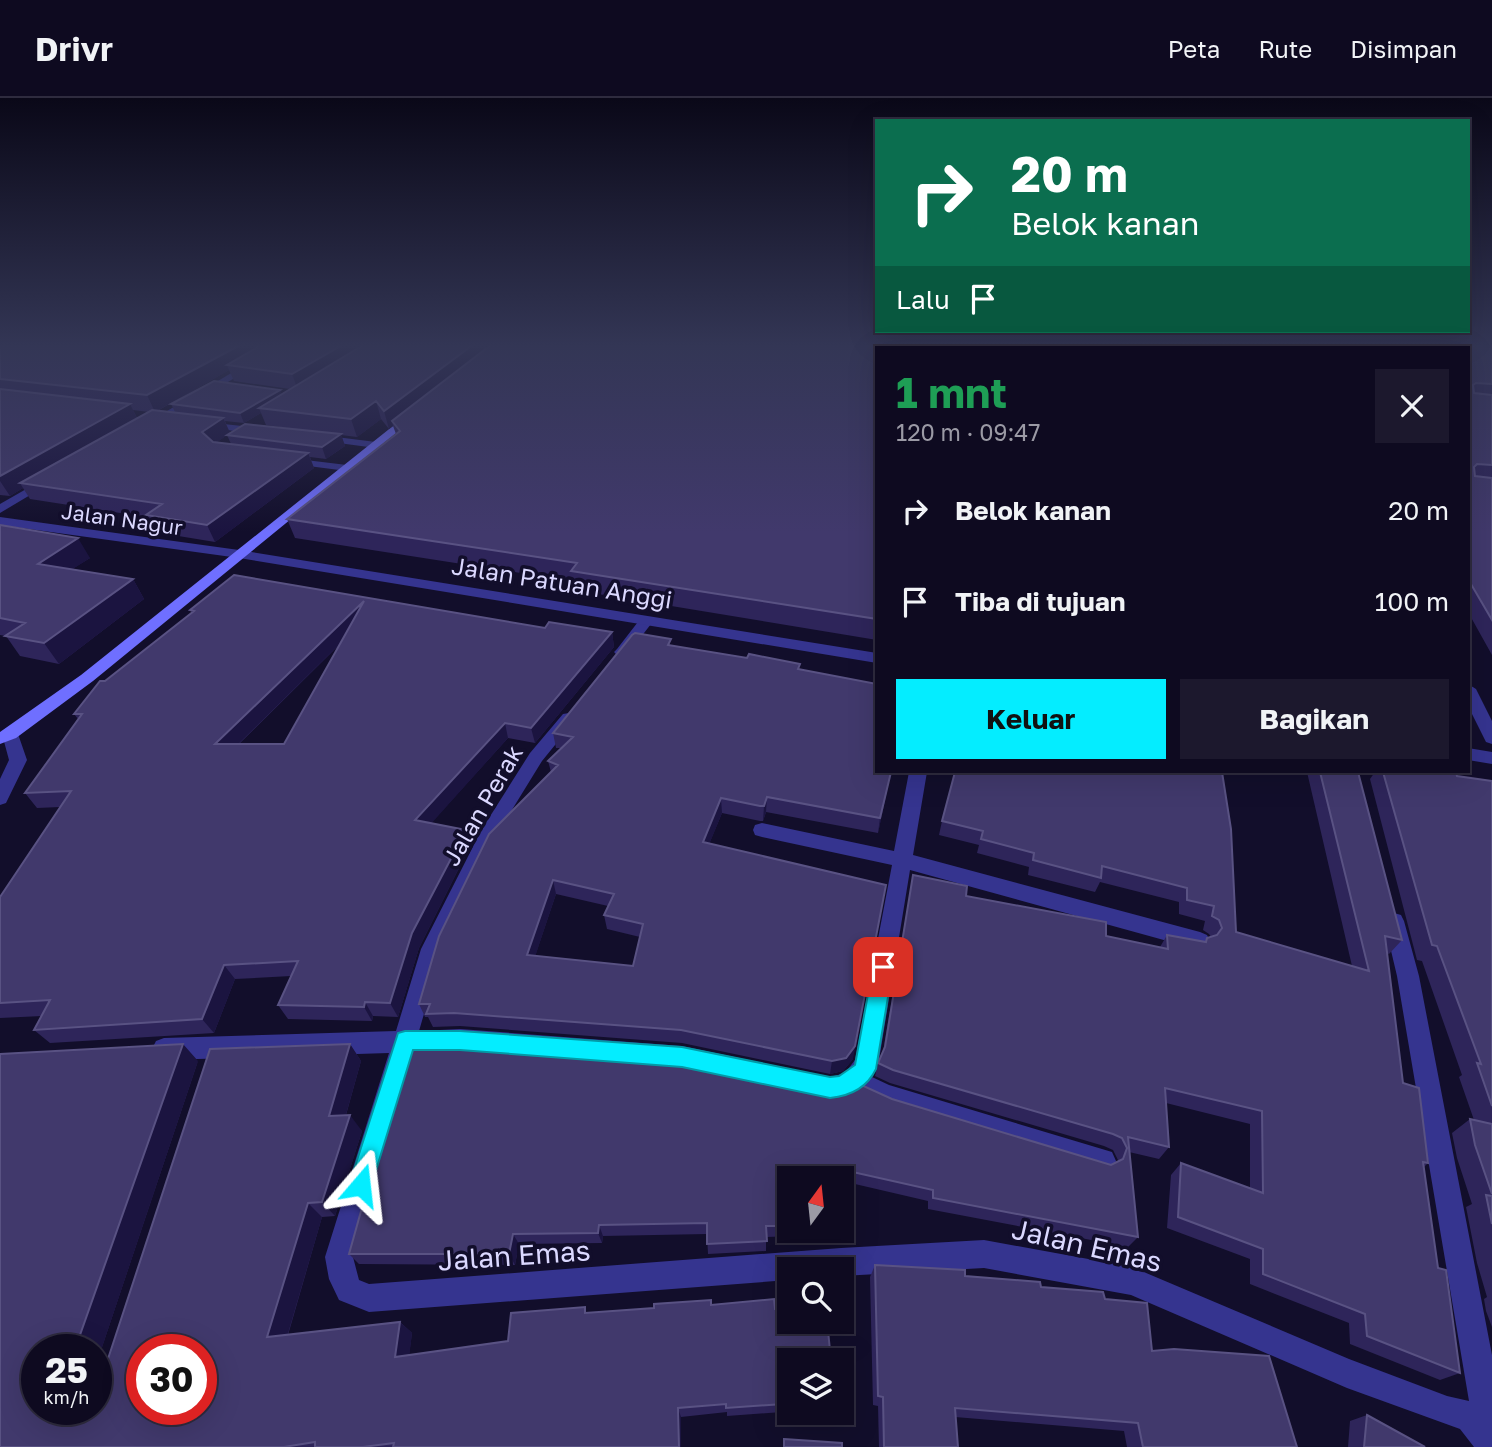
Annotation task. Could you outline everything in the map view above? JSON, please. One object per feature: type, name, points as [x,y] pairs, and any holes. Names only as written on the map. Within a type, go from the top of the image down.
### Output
[{"type":"main road","points":[[5,736],[87,678],[425,407]]},
{"type":"street","points":[[133,433],[179,407]]},
{"type":"street","points":[[144,417],[183,422]]},
{"type":"street","points":[[230,439],[258,422]]},
{"type":"street","points":[[196,424],[273,432]]},
{"type":"street","points":[[311,437],[376,445]]},
{"type":"street","points":[[279,460],[347,468]]},
{"type":"street","points":[[0,509],[61,474]]},
{"type":"street","name":"Jalan Nagur","points":[[0,521],[239,554]]},
{"type":"street","name":"Jalan Patuan Anggi","points":[[239,554],[875,658]]},
{"type":"street","points":[[613,664],[646,621]]},
{"type":"street","points":[[1470,694],[1492,738]]},
{"type":"street","name":"Jalan Perak","points":[[405,1040],[432,949],[491,829],[536,757],[579,706]]},
{"type":"street","points":[[0,798],[18,760],[5,736]]},
{"type":"street","points":[[1470,754],[1492,758]]},
{"type":"street","points":[[149,1050],[216,1045],[460,1040],[682,1057],[830,1088],[841,1087],[856,1079],[865,1069],[918,773]]},
{"type":"street","points":[[762,830],[902,860],[1200,941]]},
{"type":"street","points":[[1389,900],[1408,976],[1484,1391],[1484,1406],[1479,1416],[1469,1416]]},
{"type":"street","name":"Jalan Emas","points":[[405,1040],[339,1257],[345,1288],[355,1296],[369,1298],[841,1262],[984,1254],[1132,1281],[1347,1373],[1447,1411],[1469,1416]]},
{"type":"street","points":[[208,1072],[216,1045]]},
{"type":"street","points":[[856,1079],[869,1089],[889,1097],[1103,1161]]},
{"type":"street","points":[[1469,1416],[1492,1446]]},
{"type":"building","points":[[0,407],[125,407],[0,476]]},
{"type":"building","points":[[194,407],[251,407],[240,413]]},
{"type":"building","points":[[261,407],[368,407],[351,419]]},
{"type":"building","points":[[410,407],[875,407],[875,619],[571,571],[577,563],[287,519],[400,431],[392,421]]},
{"type":"building","points":[[1470,407],[1492,407],[1492,465],[1477,464],[1474,467],[1475,476],[1492,478],[1492,620],[1470,582]]},
{"type":"building","points":[[152,410],[223,418],[202,432],[213,442],[308,453],[207,525],[146,515],[162,504],[20,483]]},
{"type":"building","points":[[245,424],[341,434],[322,447],[227,435]]},
{"type":"building","points":[[0,525],[78,538],[38,564],[133,579],[44,643],[5,636],[25,623],[0,618]]},
{"type":"building","points":[[234,575],[545,628],[549,622],[612,632],[531,728],[505,723],[415,820],[466,830],[412,933],[390,1003],[365,1002],[364,1007],[278,1005],[298,961],[224,965],[202,1019],[34,1030],[50,1000],[0,1003],[0,897],[71,791],[25,793],[82,714],[74,714],[100,681],[105,681],[194,611],[190,610]],"holes":[[[364,601],[284,744],[215,744]]]},
{"type":"building","points":[[635,633],[671,639],[668,645],[747,658],[749,654],[800,664],[798,669],[875,684],[875,773],[891,773],[880,818],[767,797],[764,806],[721,798],[703,842],[886,885],[855,1046],[846,1058],[832,1061],[681,1030],[454,1013],[426,1014],[430,1004],[419,1004],[439,936],[489,834],[558,765],[548,761],[573,737],[553,733]],"holes":[[[553,880],[614,894],[604,915],[643,924],[633,966],[527,955]]]},
{"type":"building","points":[[955,773],[1222,773],[1231,829],[1236,932],[1369,971],[1320,773],[1358,773],[1402,940],[1385,936],[1403,1083],[1419,1088],[1428,1163],[1423,1162],[1438,1268],[1446,1270],[1460,1373],[1367,1336],[1365,1314],[1263,1274],[1263,1249],[1178,1217],[1181,1163],[1263,1193],[1262,1111],[1165,1088],[1169,1147],[1128,1137],[1138,1237],[933,1198],[933,1190],[854,1172],[854,1166],[777,1166],[777,1226],[766,1226],[767,1241],[707,1244],[707,1223],[599,1225],[598,1233],[513,1234],[509,1254],[349,1254],[363,1204],[359,1204],[405,1050],[410,1050],[413,1045],[423,1045],[423,1041],[454,1040],[680,1058],[831,1089],[857,1083],[892,1099],[1111,1165],[1123,1159],[1127,1148],[1122,1138],[1113,1134],[893,1070],[878,1063],[885,1047],[913,875],[967,886],[966,896],[1106,922],[1106,936],[1168,949],[1167,935],[1206,942],[1207,938],[1217,935],[1222,928],[1219,920],[1212,916],[1214,906],[1187,900],[1187,888],[1102,866],[1101,878],[1033,860],[1034,853],[981,839],[983,831],[942,821]]},
{"type":"building","points":[[1383,773],[1456,773],[1457,776],[1492,781],[1492,1106],[1477,1063],[1481,1064],[1437,946],[1432,945]]},
{"type":"building","points":[[183,1044],[80,1334],[21,1334],[21,1425],[112,1425],[112,1347],[210,1049],[350,1044],[329,1116],[350,1115],[322,1202],[308,1203],[267,1337],[400,1322],[395,1357],[508,1341],[511,1313],[585,1307],[585,1313],[654,1308],[654,1304],[711,1300],[711,1305],[774,1299],[777,1309],[777,1334],[828,1334],[830,1348],[777,1348],[777,1404],[726,1408],[726,1404],[678,1408],[679,1447],[393,1447],[394,1443],[363,1447],[315,1447],[315,1442],[284,1447],[0,1447],[0,1054]]},
{"type":"building","points":[[1470,1119],[1492,1124],[1492,1194],[1475,1145]]},
{"type":"building","points":[[1486,1195],[1492,1196],[1492,1224]]},
{"type":"building","points":[[875,1265],[965,1270],[965,1276],[1040,1282],[1041,1287],[1103,1292],[1105,1299],[1147,1303],[1152,1351],[1174,1349],[1269,1356],[1297,1447],[1143,1447],[1138,1423],[955,1408],[958,1447],[884,1447],[883,1397],[878,1396]]},
{"type":"building","points":[[1367,1415],[1425,1447],[1364,1447]]},
{"type":"building","points":[[784,1439],[842,1443],[842,1447],[784,1447]]},
{"type":"route","points":[[361,1185],[405,1040],[460,1040],[682,1057],[830,1088],[841,1087],[850,1084],[865,1069],[883,967]]}]
